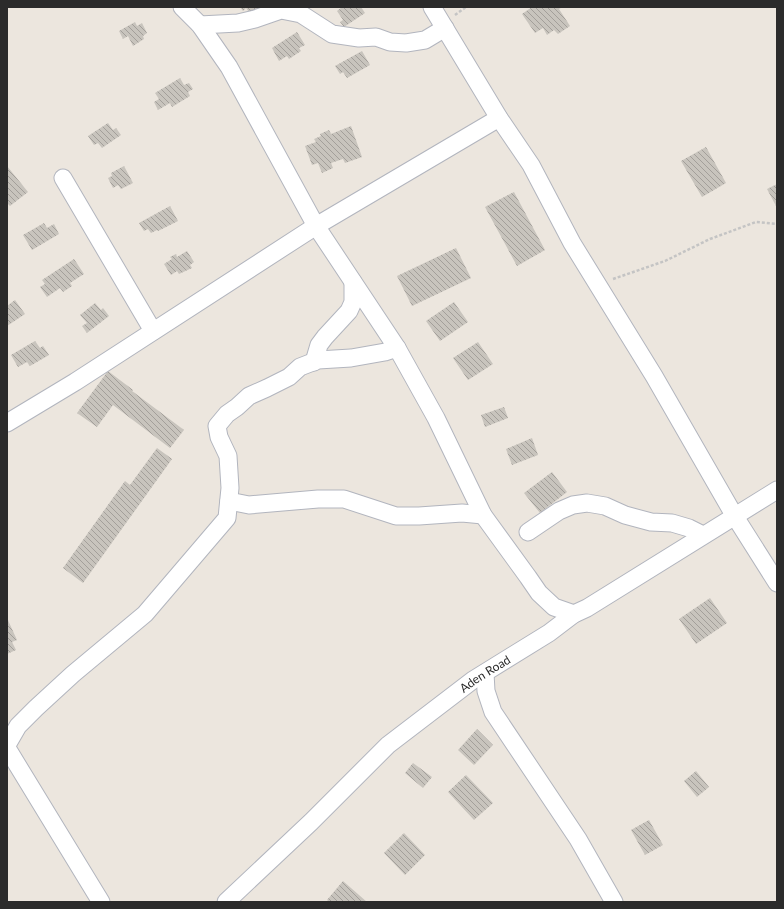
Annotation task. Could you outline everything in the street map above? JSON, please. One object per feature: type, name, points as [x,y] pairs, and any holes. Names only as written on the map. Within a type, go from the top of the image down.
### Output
[{"type":"street","points":[[182,7],[200,26],[229,67],[316,226],[397,348],[436,418],[483,515],[539,593],[554,607],[574,614]]},
{"type":"street","points":[[432,7],[498,118],[531,165],[572,243],[654,376],[734,515],[777,583]]},
{"type":"street","points":[[200,26],[238,23],[281,10],[302,14],[332,34],[359,38],[376,38],[390,42],[406,43],[425,40],[445,28]]},
{"type":"street","points":[[7,424],[316,226],[498,118]]},
{"type":"street","points":[[63,178],[153,331]]},
{"type":"street","points":[[314,362],[319,345],[344,318],[353,302],[353,282]]},
{"type":"street","points":[[102,902],[7,746],[18,726],[72,674],[145,614],[227,518],[230,488],[228,456],[219,437],[217,426],[227,414],[248,396],[289,377],[300,367],[314,362],[351,358],[385,352],[397,348]]},
{"type":"street","name":"Aden Road","points":[[226,902],[311,822],[388,745],[473,680],[549,633],[574,614],[587,608],[734,515],[777,490]]},
{"type":"street","points":[[229,501],[249,505],[318,499],[344,500],[396,516],[462,513],[483,515]]},
{"type":"street","points":[[528,532],[559,511],[573,505],[587,503],[605,506],[651,522],[672,524],[689,528],[703,535]]},
{"type":"street","points":[[485,673],[486,691],[493,712],[578,839],[614,902]]},
{"type":"path","points":[[598,286],[624,275],[665,261],[710,239],[756,222],[777,224]]},
{"type":"building","points":[[240,7],[266,7],[252,16],[246,8],[243,11]]},
{"type":"building","points":[[342,7],[361,7],[365,13],[344,27],[340,22],[343,20],[337,11]]},
{"type":"building","points":[[532,7],[562,7],[559,9],[570,26],[558,34],[554,30],[547,35],[543,28],[535,33],[522,14]]},
{"type":"building","points":[[135,22],[137,26],[142,23],[147,33],[143,36],[144,39],[133,46],[128,36],[123,39],[119,31]]},
{"type":"building","points":[[297,32],[305,45],[299,48],[301,51],[289,59],[287,56],[279,61],[272,48]]},
{"type":"building","points":[[362,51],[370,65],[347,78],[343,72],[340,74],[335,66]]},
{"type":"building","points":[[180,78],[184,85],[189,83],[193,89],[188,92],[190,96],[172,107],[170,103],[158,110],[154,102],[159,99],[155,93]]},
{"type":"building","points":[[108,123],[113,130],[116,128],[121,135],[102,148],[98,143],[94,145],[88,136]]},
{"type":"building","points":[[351,126],[362,157],[345,163],[343,159],[331,163],[333,168],[322,173],[318,163],[312,165],[305,146],[316,142],[314,139],[321,136],[320,134],[329,130],[331,134]]},
{"type":"building","points":[[706,147],[726,183],[702,197],[681,161]]},
{"type":"building","points":[[7,166],[28,192],[10,206],[7,203]]},
{"type":"building","points":[[124,166],[133,183],[121,189],[118,185],[113,188],[108,178],[112,176],[111,173]]},
{"type":"building","points":[[777,184],[777,205],[776,206],[767,189]]},
{"type":"building","points":[[514,192],[545,250],[517,266],[485,207]]},
{"type":"building","points":[[170,206],[178,221],[158,231],[157,230],[151,233],[148,229],[144,231],[139,223]]},
{"type":"building","points":[[44,223],[47,228],[54,224],[59,234],[32,250],[23,235]]},
{"type":"building","points":[[456,248],[471,278],[412,306],[397,276]]},
{"type":"building","points":[[187,251],[194,262],[190,265],[192,268],[179,274],[177,271],[171,275],[164,264],[172,259],[170,257],[176,254],[177,257]]},
{"type":"building","points":[[74,259],[84,274],[70,283],[72,286],[63,292],[60,288],[47,297],[40,287],[45,284],[42,280]]},
{"type":"building","points":[[15,300],[25,314],[7,326],[7,306]]},
{"type":"building","points":[[454,302],[468,322],[440,341],[426,321]]},
{"type":"building","points":[[95,303],[101,310],[103,308],[109,316],[87,333],[82,326],[87,323],[80,315]]},
{"type":"building","points":[[35,341],[40,348],[43,346],[49,355],[30,366],[27,362],[18,367],[11,355]]},
{"type":"building","points":[[478,342],[493,364],[468,380],[453,358]]},
{"type":"building","points":[[108,371],[184,430],[170,448],[113,405],[97,427],[77,413]]},
{"type":"building","points":[[504,407],[508,418],[485,427],[481,415]]},
{"type":"building","points":[[532,438],[538,455],[512,465],[506,449]]},
{"type":"building","points":[[157,448],[172,459],[83,583],[63,568],[125,481],[130,485]]},
{"type":"building","points":[[552,472],[567,492],[540,513],[524,493]]},
{"type":"building","points":[[710,598],[727,623],[696,644],[679,619]]},
{"type":"building","points":[[7,618],[17,640],[12,642],[16,650],[7,654]]},
{"type":"building","points":[[477,729],[493,745],[474,765],[458,750]]},
{"type":"building","points":[[413,763],[432,777],[423,788],[405,773]]},
{"type":"building","points":[[696,771],[709,787],[697,797],[684,781]]},
{"type":"building","points":[[466,775],[493,803],[474,820],[448,792]]},
{"type":"building","points":[[649,820],[663,845],[645,855],[631,830]]},
{"type":"building","points":[[404,833],[425,855],[405,875],[384,853]]},
{"type":"building","points":[[343,881],[367,902],[329,902],[327,900]]}]
